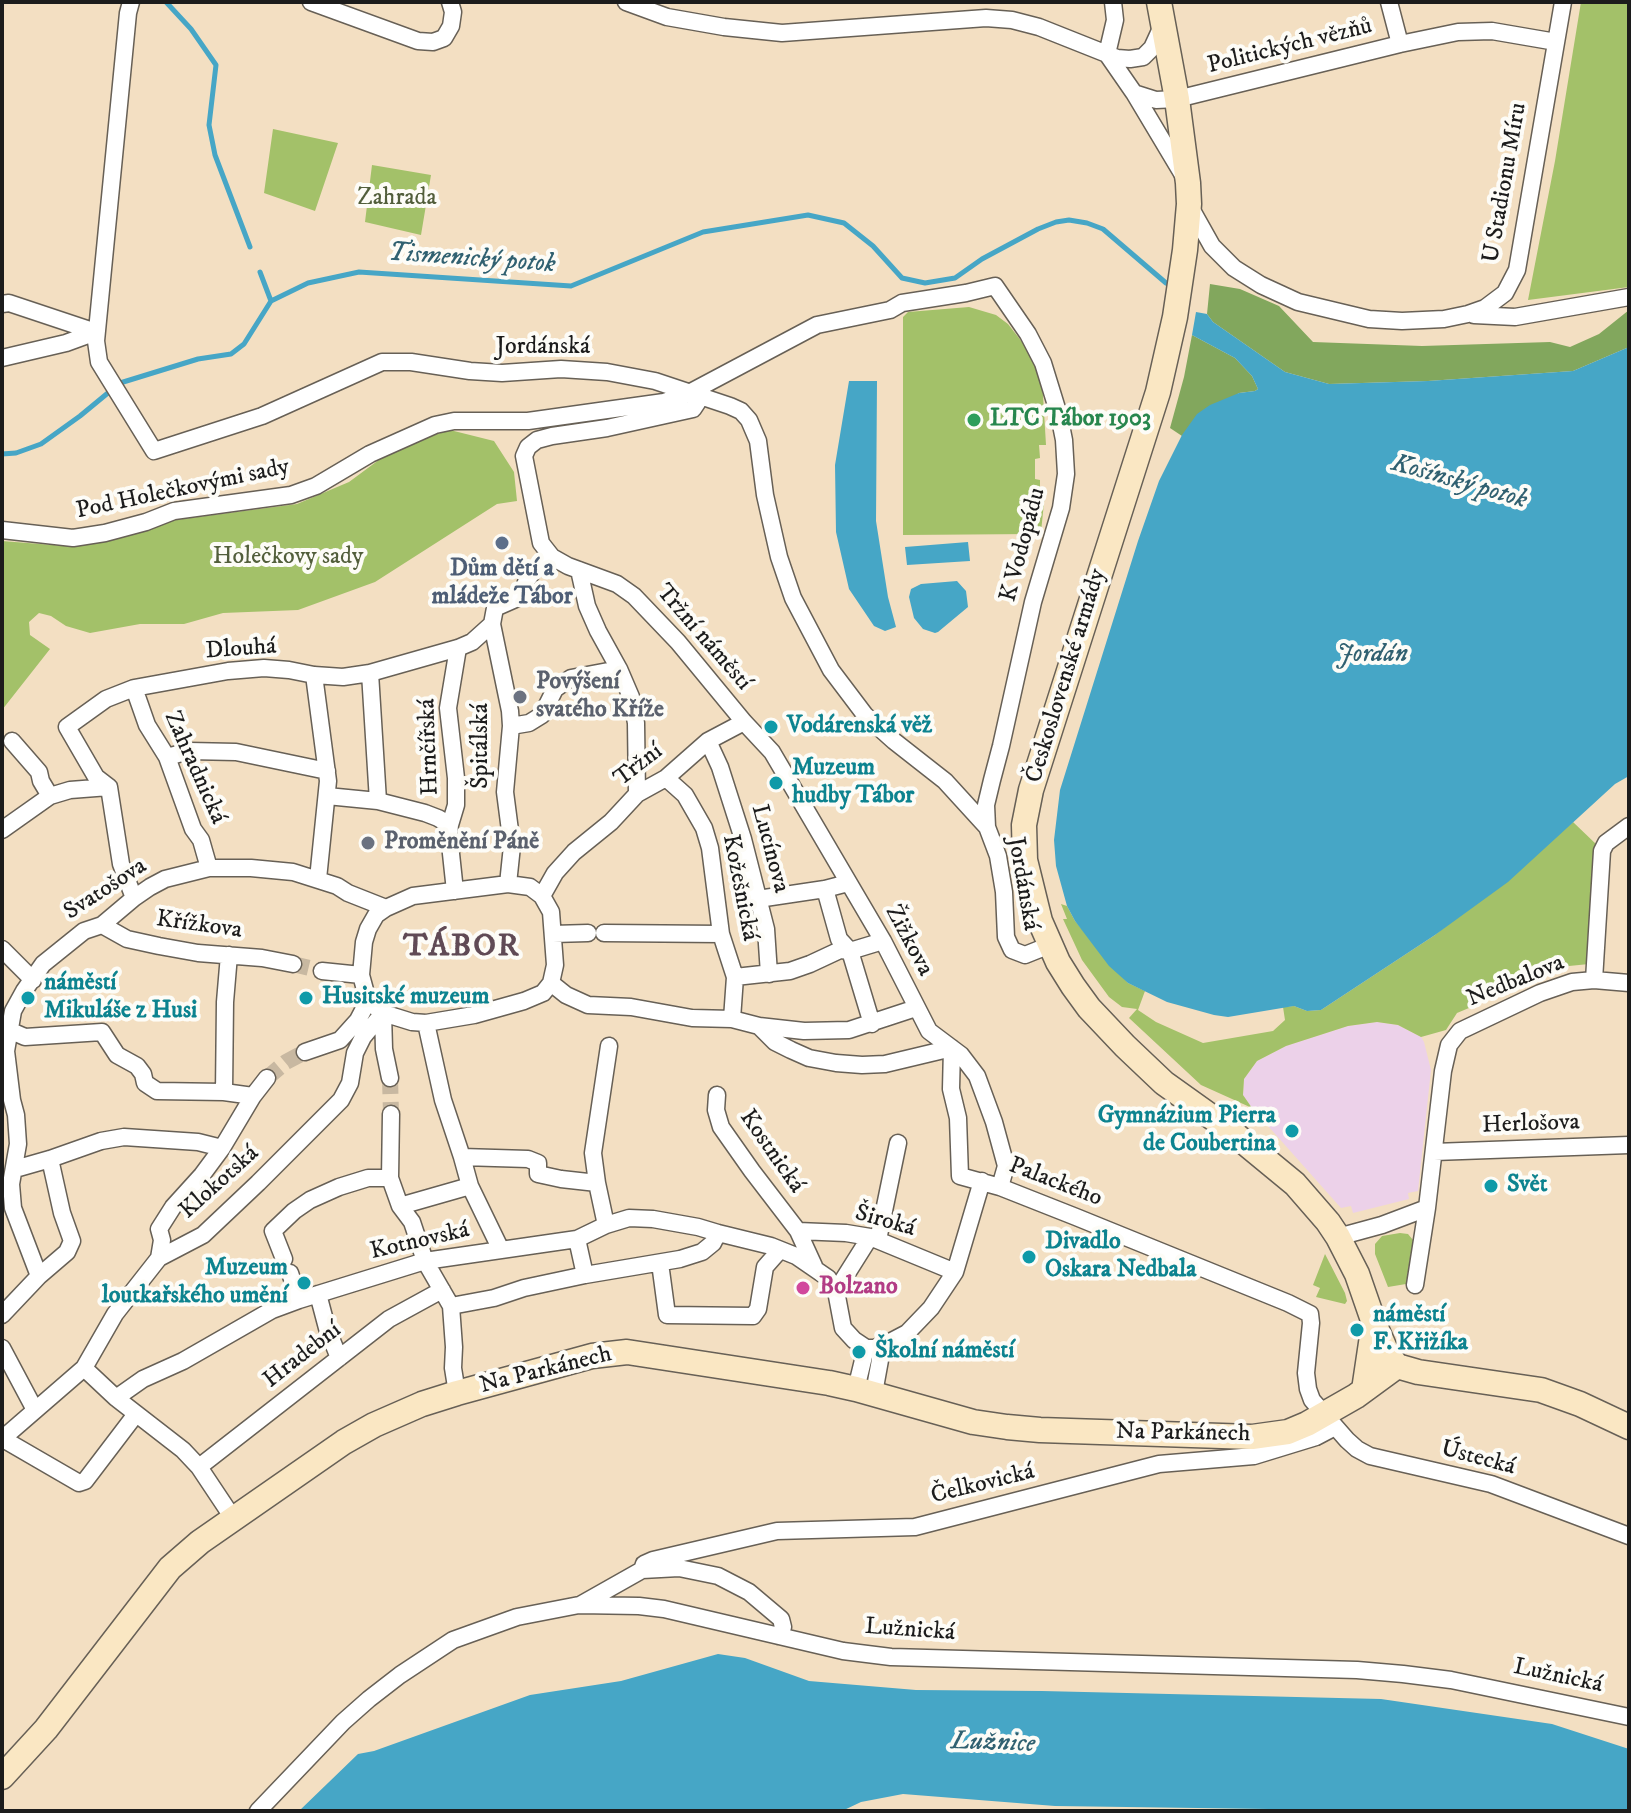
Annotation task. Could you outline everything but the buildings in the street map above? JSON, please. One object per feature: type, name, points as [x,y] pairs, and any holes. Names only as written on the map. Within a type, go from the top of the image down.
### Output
[{"type":"main road","name":"Československé armády","points":[[1161,12],[1177,99],[1188,193],[1185,250],[1175,317],[1158,392],[1031,790],[1024,825],[1025,860],[1040,921],[1058,962],[1081,997],[1164,1083],[1227,1128],[1295,1184],[1338,1237]]},
{"type":"main road","points":[[1338,1237],[1357,1274],[1387,1353],[1397,1366],[1418,1372],[1541,1390],[1629,1427]]},
{"type":"main road","points":[[1364,1390],[1374,1323]]},
{"type":"main road","name":"Na Parkánech","points":[[2,1777],[63,1707],[170,1568],[233,1518],[374,1425],[422,1404],[592,1356],[618,1352],[829,1383],[973,1422],[1040,1430],[1252,1437],[1330,1421]]},
{"type":"main road","points":[[1330,1421],[1397,1366]]},
{"type":"street","name":"Jordánská","points":[[131,2],[96,332],[99,362],[154,451],[262,416],[382,362],[411,362],[502,373],[561,369],[607,372],[655,381],[741,411],[749,420],[758,441],[765,495],[783,571],[793,598],[831,670],[865,715],[945,781],[987,827],[998,856],[1004,892],[1006,937],[1012,950],[1025,955],[1050,945]]},
{"type":"street","points":[[311,2],[418,41],[433,42],[444,38],[451,26],[453,12],[450,2]]},
{"type":"street","points":[[626,2],[667,17],[782,33],[986,18],[1012,20],[1039,27],[1117,58],[1130,59],[1143,57],[1152,48],[1161,12]]},
{"type":"street","points":[[1107,54],[1115,20],[1113,2]]},
{"type":"street","points":[[1389,2],[1400,44]]},
{"type":"street","name":"U Stadionu Míru","points":[[1107,54],[1134,93],[1188,193],[1212,246],[1234,268],[1298,302],[1369,319],[1444,319],[1468,314],[1496,302],[1505,293],[1517,270],[1563,2]]},
{"type":"street","name":"Politických vězňů","points":[[1177,99],[1445,34],[1481,31],[1556,42]]},
{"type":"street","points":[[1134,93],[1156,100],[1177,99]]},
{"type":"street","name":"K Vodopádu","points":[[693,395],[817,325],[890,310],[902,303],[995,286],[1028,334],[1043,363],[1059,415],[1064,440],[1065,491],[1033,602],[986,805],[987,827]]},
{"type":"street","points":[[1468,314],[1515,317],[1629,297]]},
{"type":"street","points":[[2,304],[9,303],[96,332]]},
{"type":"street","points":[[2,358],[66,343],[96,332]]},
{"type":"street","points":[[492,624],[495,608],[520,597],[535,569],[552,557],[541,543],[524,456],[528,447],[537,440],[693,409],[697,403],[693,395]]},
{"type":"street","name":"Pod Holečkovými sady","points":[[2,530],[73,538],[146,522],[174,511],[291,495],[316,486],[384,448],[435,425],[454,421],[528,421],[664,402],[693,395]]},
{"type":"street","name":"Tržní náměstí","points":[[552,557],[617,584],[634,596],[678,642],[744,722]]},
{"type":"street","points":[[579,570],[587,606],[631,697],[636,723],[637,794]]},
{"type":"street","name":"Dlouhá","points":[[109,787],[96,777],[67,727],[106,699],[134,688],[228,671],[264,668],[343,677],[370,673],[458,648],[472,642],[492,624]]},
{"type":"street","name":"Špitálská","points":[[492,624],[511,726],[505,792],[512,846],[508,884]]},
{"type":"street","name":"Hrnčířská","points":[[455,891],[450,825],[456,805],[456,778],[448,708],[458,648]]},
{"type":"street","points":[[511,726],[536,720],[542,715],[555,689],[571,678],[619,669]]},
{"type":"street","points":[[370,673],[378,801]]},
{"type":"street","points":[[314,675],[328,781],[318,879]]},
{"type":"street","name":"Zahradnická","points":[[134,688],[147,725],[167,757],[193,829],[201,840],[209,868]]},
{"type":"street","name":"Tržní","points":[[542,896],[555,873],[574,852],[611,822],[637,794],[666,778],[708,741],[744,722]]},
{"type":"street","name":"Žižkova","points":[[744,722],[772,752],[883,941],[929,1031],[961,1055],[977,1076],[994,1122],[1006,1169],[1000,1187]]},
{"type":"street","points":[[12,741],[39,772],[50,796]]},
{"type":"street","name":"Lucínova","points":[[708,741],[720,767],[743,839],[766,929],[769,974]]},
{"type":"street","points":[[167,757],[189,751],[236,752],[327,771]]},
{"type":"street","name":"Kožešnická","points":[[666,778],[685,795],[704,828],[710,848],[721,934],[735,977],[732,1019]]},
{"type":"street","points":[[2,830],[50,796],[70,790],[109,787],[121,864],[134,898]]},
{"type":"street","points":[[327,796],[378,801],[425,813],[450,825]]},
{"type":"street","points":[[1594,980],[1602,851],[1606,843],[1629,826]]},
{"type":"street","name":"Svatošova","points":[[8,1212],[18,1144],[16,1115],[8,1097],[4,1049],[13,1011],[43,964],[84,931],[102,925],[134,898],[165,879],[209,868],[293,872],[318,879],[386,908]]},
{"type":"street","points":[[758,899],[848,883]]},
{"type":"street","points":[[508,884],[530,887],[542,896],[551,912],[555,965],[551,983],[543,993],[524,1001],[474,1015],[426,1023],[383,1013],[368,1001],[361,975],[364,942],[376,915],[413,896],[455,891],[508,884]]},
{"type":"street","points":[[825,889],[839,939],[850,951],[872,1024]]},
{"type":"street","name":"Křížkova","points":[[102,925],[127,939],[198,953],[293,964]]},
{"type":"street","points":[[553,934],[721,934]]},
{"type":"street","points":[[735,977],[790,971],[840,950],[850,951],[883,941]]},
{"type":"street","points":[[2,949],[33,980]]},
{"type":"street","points":[[224,1092],[229,955]]},
{"type":"street","points":[[322,971],[361,975]]},
{"type":"street","name":"Nedbalova","points":[[1427,1208],[1443,1071],[1449,1045],[1460,1031],[1540,993],[1572,982],[1629,983]]},
{"type":"street","points":[[551,983],[566,995],[588,1005],[631,1007],[692,1018],[732,1019],[759,1026],[804,1031],[849,1030],[916,1008]]},
{"type":"street","points":[[305,1052],[340,1040],[358,1020],[368,1001]]},
{"type":"street","points":[[383,1013],[384,1049],[390,1078]]},
{"type":"street","name":"Klokotská","points":[[2,1439],[84,1368],[115,1314],[159,1258],[203,1235],[341,1100],[350,1083],[355,1053],[363,1037],[383,1013]]},
{"type":"street","points":[[426,1023],[443,1100],[470,1186],[501,1250]]},
{"type":"street","points":[[759,1026],[775,1042],[791,1050],[809,1058],[836,1063],[885,1064],[952,1048]]},
{"type":"street","points":[[9,1030],[25,1037],[102,1032],[117,1055],[137,1066],[145,1083],[157,1091],[224,1092],[253,1096]]},
{"type":"street","points":[[606,1225],[593,1153],[609,1046]]},
{"type":"street","name":"Palackého","points":[[952,1048],[951,1089],[958,1118],[960,1176],[1000,1187],[1310,1314],[1308,1386],[1312,1400],[1330,1421]]},
{"type":"street","points":[[159,1258],[162,1240],[159,1229],[173,1207],[222,1148],[267,1078]]},
{"type":"street","name":"Kostnická","points":[[717,1095],[716,1110],[721,1127],[798,1231],[814,1268]]},
{"type":"street","points":[[391,1114],[390,1178],[400,1206],[412,1222],[425,1261],[451,1306],[457,1393]]},
{"type":"street","points":[[15,1169],[101,1141],[124,1137],[198,1142],[222,1148]]},
{"type":"street","points":[[836,1291],[874,1239],[898,1143]]},
{"type":"street","name":"Herlošova","points":[[1434,1152],[1629,1145]]},
{"type":"street","points":[[462,1157],[528,1159],[538,1163],[538,1174],[597,1183]]},
{"type":"street","points":[[2,1315],[67,1252],[72,1241],[62,1213],[50,1159]]},
{"type":"street","points":[[299,1300],[273,1231],[310,1200],[368,1178],[390,1178]]},
{"type":"street","points":[[814,1268],[828,1278],[836,1291],[843,1328],[854,1340],[870,1348],[907,1333],[931,1308],[955,1272],[982,1181]]},
{"type":"street","points":[[400,1206],[470,1186]]},
{"type":"street","points":[[1338,1237],[1427,1208],[1415,1285]]},
{"type":"street","points":[[8,1212],[39,1276]]},
{"type":"street","name":"Kotnovská","points":[[116,1398],[143,1379],[183,1361],[272,1310],[299,1300],[425,1261],[577,1239],[629,1218],[698,1227],[780,1250],[814,1268]]},
{"type":"street","name":"Široká","points":[[798,1231],[846,1233],[874,1239],[955,1272]]},
{"type":"street","points":[[451,1306],[585,1275],[680,1259],[702,1252],[713,1243],[718,1233]]},
{"type":"street","points":[[577,1239],[585,1275]]},
{"type":"street","points":[[660,1263],[667,1315],[753,1316],[758,1309],[765,1267],[780,1250]]},
{"type":"street","name":"Hradební","points":[[199,1467],[389,1319],[442,1290]]},
{"type":"street","points":[[318,1294],[339,1358]]},
{"type":"street","points":[[2,1348],[35,1410]]},
{"type":"street","points":[[865,1391],[870,1348]]},
{"type":"street","points":[[84,1368],[116,1398],[183,1450],[199,1467],[233,1518]]},
{"type":"street","points":[[2,1439],[79,1483],[85,1481],[100,1463],[136,1414]]},
{"type":"street","name":"Ústecká","points":[[1330,1421],[1357,1449],[1370,1456],[1491,1484],[1629,1536]]},
{"type":"street","name":"Čelkovická","points":[[579,1605],[642,1570],[644,1564],[653,1560],[777,1531],[915,1527],[1159,1464],[1254,1456],[1316,1437],[1330,1421]]},
{"type":"street","points":[[642,1570],[679,1568],[718,1576],[749,1592],[774,1612],[782,1623],[779,1636]]},
{"type":"street","name":"Lužnická","points":[[258,1811],[369,1699],[453,1640],[517,1617],[579,1605],[664,1609],[843,1651],[891,1657],[1380,1672],[1451,1680],[1629,1717]]},
{"type":"shaded area","name":"Gymnázium Pierra de Coubertina","points":[[1377,1022],[1398,1025],[1421,1037],[1431,1070],[1418,1191],[1408,1193],[1409,1199],[1353,1213],[1351,1206],[1341,1208],[1252,1108],[1243,1095],[1244,1079],[1257,1061],[1286,1046],[1348,1026]]},
{"type":"green space","points":[[1581,2],[1629,2],[1629,287],[1528,300],[1555,161]]},
{"type":"green space","points":[[273,129],[338,143],[315,211],[264,193]]},
{"type":"green space","name":"Zahrada","points":[[372,165],[431,175],[421,235],[365,222]]},
{"type":"green space","points":[[1210,284],[1240,289],[1279,306],[1313,342],[1422,346],[1550,342],[1570,347],[1599,334],[1629,310],[1629,347],[1573,371],[1329,384],[1285,372],[1213,322],[1207,314]]},
{"type":"green space","name":"LTC Tábor 1903","points":[[969,307],[996,315],[1008,324],[1033,356],[1041,379],[1046,445],[1039,445],[1040,458],[1035,459],[1035,479],[1040,480],[1040,493],[1045,493],[1041,532],[903,535],[903,317],[908,312]]},
{"type":"green space","points":[[1192,335],[1235,358],[1252,376],[1258,389],[1239,393],[1182,436],[1170,428]]},
{"type":"green space","name":"Holečkovy sady","points":[[450,430],[494,441],[514,472],[517,501],[497,504],[375,582],[298,610],[223,613],[184,624],[140,624],[90,633],[39,613],[29,622],[30,635],[50,649],[2,710],[2,541],[66,546],[108,541],[175,520],[297,504],[349,482],[395,448]]},
{"type":"green space","points":[[1573,822],[1597,845],[1589,964],[1569,966],[1457,1013],[1446,1030],[1421,1037],[1398,1025],[1377,1022],[1348,1026],[1286,1046],[1257,1061],[1244,1079],[1243,1095],[1252,1108],[1201,1085],[1129,1018],[1137,1009],[1122,1007],[1109,997],[1082,960],[1063,919],[1067,919],[1061,904],[1067,906],[1075,921],[1128,983],[1145,991],[1138,1010],[1156,1022],[1203,1043],[1273,1031],[1285,1020],[1283,1007],[1321,1010],[1435,935]]},
{"type":"green space","points":[[1408,1234],[1413,1240],[1406,1284],[1388,1287],[1375,1254],[1375,1244],[1382,1236]]},
{"type":"green space","points":[[1325,1254],[1345,1293],[1345,1304],[1316,1297],[1320,1288],[1313,1285]]},
{"type":"water","name":"Jordán","points":[[1196,312],[1207,314],[1213,322],[1285,372],[1329,384],[1573,371],[1629,347],[1629,776],[1615,784],[1508,882],[1435,935],[1321,1010],[1307,1011],[1294,1006],[1228,1017],[1167,1002],[1128,983],[1109,966],[1075,921],[1067,906],[1056,866],[1054,840],[1060,790],[1159,481],[1182,435],[1197,414],[1239,393],[1258,389],[1252,376],[1235,358],[1192,335]]},
{"type":"water","points":[[849,381],[877,381],[876,521],[896,627],[885,631],[874,626],[849,589],[836,532],[835,465]]},
{"type":"water","points":[[968,542],[970,561],[907,565],[905,547]]},
{"type":"water","points":[[957,581],[966,591],[968,607],[938,632],[923,629],[914,618],[909,597],[911,589],[921,584]]},
{"type":"water","name":"Lužnice","points":[[718,1654],[745,1658],[809,1681],[916,1690],[1381,1699],[1552,1724],[1629,1749],[1629,1811],[1055,1806],[903,1794],[861,1802],[842,1811],[299,1811],[358,1754],[530,1695],[621,1681]]},
{"type":"waterway","points":[[166,2],[191,29],[216,65],[209,125],[215,155],[250,247]]},
{"type":"waterway","name":"Tismenický potok","points":[[2,454],[16,453],[41,444],[120,383],[198,359],[231,354],[244,344],[271,301],[308,283],[359,272],[571,286],[703,232],[808,215],[844,223],[873,246],[902,278],[925,283],[955,278],[982,259],[1038,229],[1069,220],[1103,229],[1166,283]]},
{"type":"waterway","points":[[260,272],[271,301]]},
{"type":"tunnel","points":[[293,964],[322,971]]},
{"type":"tunnel","points":[[267,1078],[286,1062],[305,1052]]},
{"type":"tunnel","points":[[390,1078],[391,1114]]},
{"type":"place","name":"LTC Tábor 1903","points":[[974,420]]},
{"type":"place","name":"Dům dětí a mládeže Tábor","points":[[502,543]]},
{"type":"place","name":"Povýšení svatého Kříže","points":[[520,697]]},
{"type":"place","name":"Vodárenská věž","points":[[771,727]]},
{"type":"place","name":"Muzeum hudby Tábor","points":[[776,783]]},
{"type":"place","name":"Proměnění Páně","points":[[368,843]]},
{"type":"place","name":"náměstí Mikuláše z Husi","points":[[28,998]]},
{"type":"place","name":"Husitské muzeum","points":[[306,998]]},
{"type":"place","name":"Gymnázium Pierra de Coubertina","points":[[1292,1131]]},
{"type":"place","name":"Svět","points":[[1491,1186]]},
{"type":"place","name":"Divadlo Oskara Nedbala","points":[[1029,1257]]},
{"type":"place","name":"Muzeum loutkařského umění","points":[[304,1283]]},
{"type":"place","name":"Bolzano","points":[[803,1288]]},
{"type":"place","name":"náměstí F. Křižíka","points":[[1357,1330]]},
{"type":"place","name":"Školní náměstí","points":[[859,1352]]},
{"type":"district","name":"TÁBOR","points":[[462,948]]},
{"type":"water label","name":"Košínský potok","points":[[1459,483]]}]
